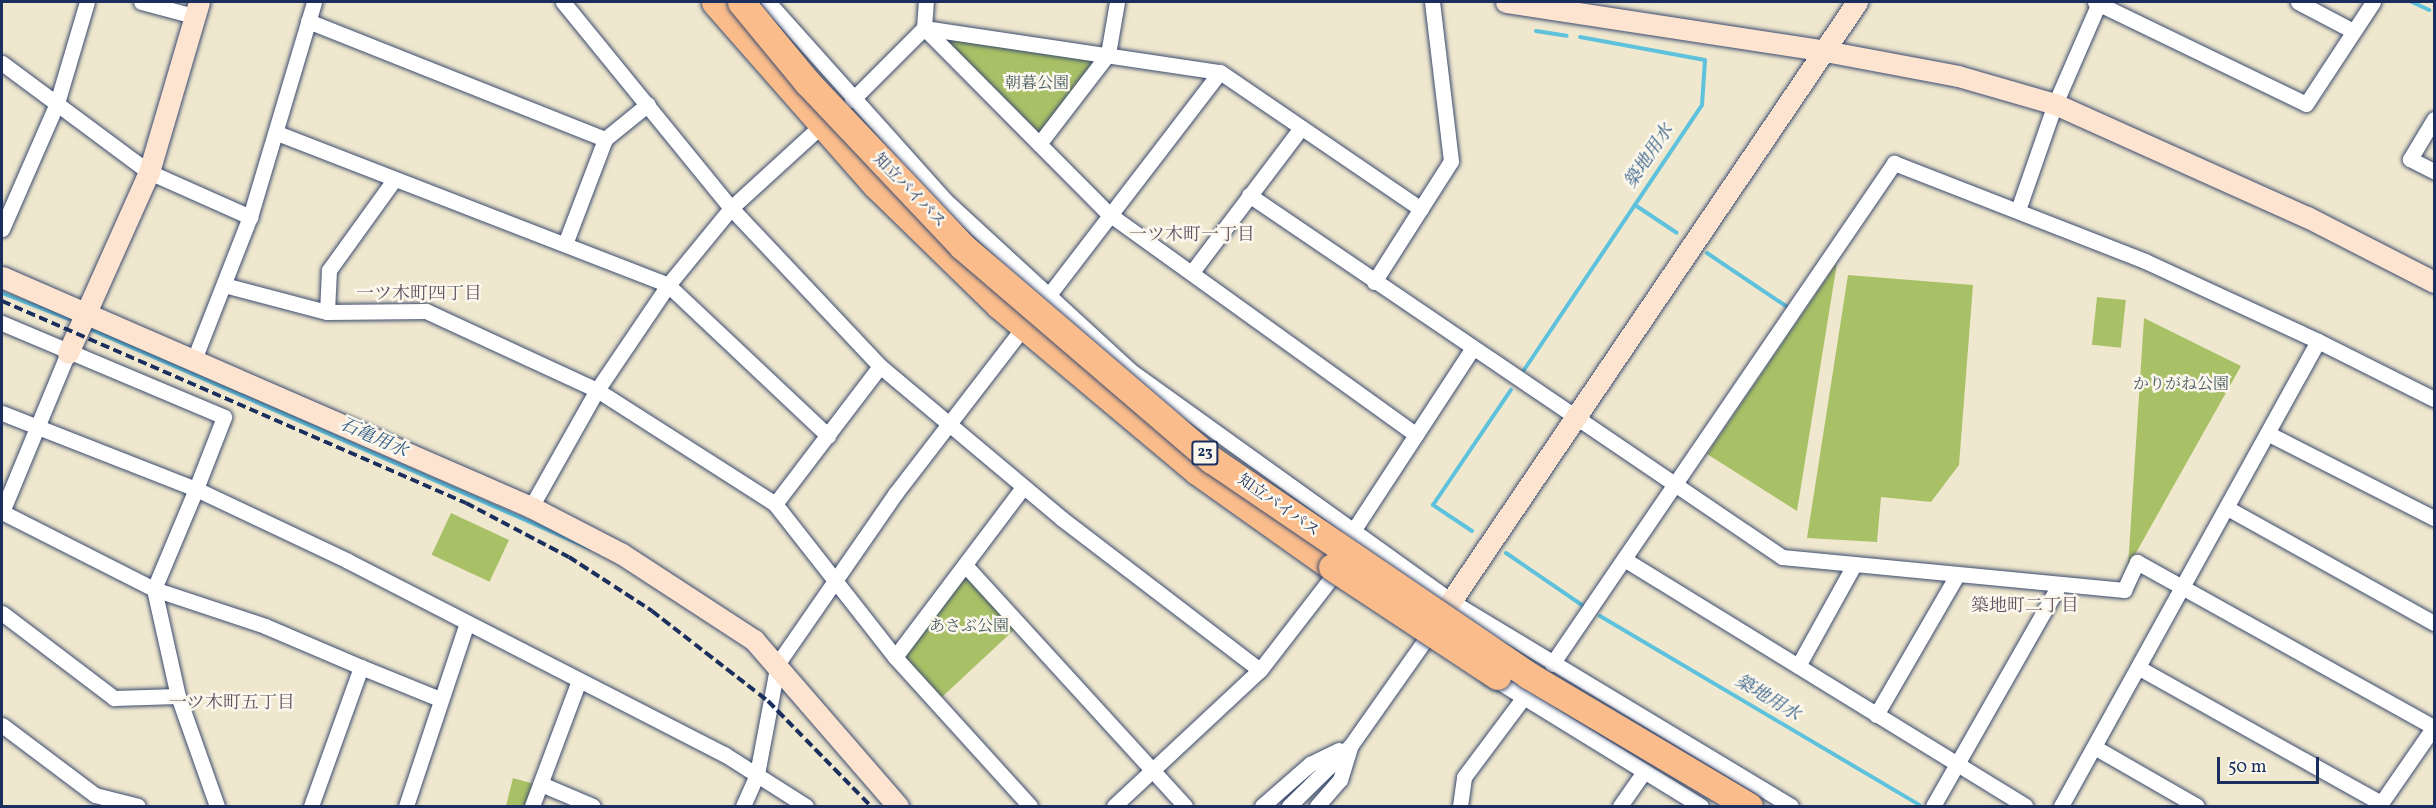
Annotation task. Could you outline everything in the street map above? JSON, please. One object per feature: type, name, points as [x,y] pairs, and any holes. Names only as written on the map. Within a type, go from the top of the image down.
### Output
[{"type":"highway","name":"知立バイパス","points":[[715,2],[796,98],[947,257],[1050,351],[1197,471],[1402,616],[1714,807]]},
{"type":"highway","name":"知立バイパス","points":[[741,2],[807,82],[963,246],[1204,453],[1528,675],[1749,807]]},
{"type":"street","points":[[2,229],[57,103],[87,2]]},
{"type":"street","points":[[141,2],[197,9],[149,172],[68,352],[2,512],[154,589],[265,626],[440,699]]},
{"type":"street","points":[[195,357],[250,218],[314,2]]},
{"type":"street","points":[[563,2],[731,208],[879,366],[1023,487],[1260,670]]},
{"type":"street","points":[[702,2],[813,133],[1016,337],[1201,483],[1332,577],[1643,773],[1701,807]]},
{"type":"street","points":[[768,2],[852,100],[945,200],[1140,378],[1351,534],[1451,601],[1791,807]]},
{"type":"street","points":[[852,100],[924,28],[926,2]]},
{"type":"street","points":[[1039,144],[1108,54],[1117,2]]},
{"type":"street","points":[[1374,282],[1451,161],[1432,2]]},
{"type":"street","points":[[1506,2],[1825,51],[1958,76],[2055,104],[2307,217],[2434,282]]},
{"type":"street","points":[[1289,807],[1351,745],[1427,637],[1857,2]]},
{"type":"street","points":[[2018,210],[2055,104],[2097,2],[2306,104],[2373,2]]},
{"type":"street","points":[[2298,2],[2353,31]]},
{"type":"street","points":[[308,21],[605,139]]},
{"type":"street","points":[[924,28],[1220,72],[1421,209]]},
{"type":"street","points":[[924,28],[1109,214],[1416,435]]},
{"type":"street","points":[[2,63],[149,172],[250,218]]},
{"type":"street","points":[[1048,296],[1220,72]]},
{"type":"street","points":[[565,244],[605,139],[648,104]]},
{"type":"street","points":[[2434,119],[2410,159],[2434,171]]},
{"type":"street","points":[[1192,272],[1301,128]]},
{"type":"street","points":[[277,132],[394,180],[668,285],[828,436]]},
{"type":"street","points":[[531,507],[597,390],[668,285],[731,208],[813,133]]},
{"type":"street","points":[[1552,664],[1677,486],[1894,163],[2018,210],[2318,341],[2434,399]]},
{"type":"street","points":[[327,312],[329,270],[394,180]]},
{"type":"street","points":[[1249,195],[1472,349],[1577,415],[1782,557],[2124,590],[2137,562],[2434,728],[2380,805],[2141,669]]},
{"type":"street","points":[[2,277],[86,314],[195,357],[531,507],[622,554],[717,614],[778,663],[898,807]]},
{"type":"street","points":[[224,285],[327,312],[426,311],[597,390],[775,504],[895,657],[1030,807]]},
{"type":"street","points":[[2,323],[224,417],[154,589],[178,696],[217,807]]},
{"type":"street","points":[[743,807],[757,774],[778,663],[835,579],[948,424],[1016,337]]},
{"type":"street","points":[[2061,807],[2141,669],[2271,435],[2318,341]]},
{"type":"street","points":[[1351,534],[1472,349]]},
{"type":"street","points":[[775,504],[879,366]]},
{"type":"street","points":[[2,413],[196,489],[467,622],[578,683],[757,774],[806,807]]},
{"type":"street","points":[[2271,435],[2434,518]]},
{"type":"street","points":[[895,657],[1023,487]]},
{"type":"street","points":[[2229,509],[2434,623]]},
{"type":"street","points":[[1624,559],[2025,807]]},
{"type":"street","points":[[965,564],[1047,649],[1152,773],[1185,807]]},
{"type":"street","points":[[1798,666],[1854,565]]},
{"type":"street","points":[[1876,715],[1957,575]]},
{"type":"street","points":[[1114,807],[1260,670],[1332,577]]},
{"type":"street","points":[[1933,807],[2058,585]]},
{"type":"street","points":[[2,613],[114,698],[178,696]]},
{"type":"street","points":[[406,807],[467,622]]},
{"type":"street","points":[[311,807],[361,667]]},
{"type":"street","points":[[532,807],[578,683]]},
{"type":"street","points":[[1461,807],[1464,777],[1523,698]]},
{"type":"street","points":[[2,725],[95,795],[138,807]]},
{"type":"street","points":[[1262,807],[1310,764],[1351,745]]},
{"type":"street","points":[[1317,807],[1340,780],[1351,745]]},
{"type":"street","points":[[2096,748],[2197,807]]},
{"type":"street","points":[[1620,807],[1643,773]]},
{"type":"street","points":[[541,784],[593,807]]},
{"type":"green space","name":"朝暮公園","points":[[951,38],[1093,59],[1094,66],[1039,134],[948,44]]},
{"type":"green space","points":[[1837,263],[1797,511],[1707,454]]},
{"type":"green space","points":[[1848,275],[1973,285],[1959,465],[1931,502],[1881,497],[1877,542],[1807,538]]},
{"type":"green space","points":[[2097,297],[2126,300],[2121,348],[2092,345]]},
{"type":"green space","name":"かりがね公園","points":[[2144,318],[2241,366],[2128,567]]},
{"type":"green space","points":[[451,513],[509,540],[490,582],[432,555]]},
{"type":"green space","name":"あさぶ公園","points":[[965,575],[1016,628],[942,697],[904,657]]},
{"type":"green space","points":[[513,778],[534,784],[526,806],[506,806]]},
{"type":"waterway","name":"築地用水","points":[[2412,2],[2429,10]]},
{"type":"waterway","name":"築地用水","points":[[1536,31],[1567,36]]},
{"type":"waterway","name":"築地用水","points":[[1524,370],[1702,105],[1705,60],[1580,37]]},
{"type":"waterway","points":[[1635,205],[1677,233]]},
{"type":"waterway","points":[[1707,253],[1789,308]]},
{"type":"waterway","name":"石亀用水","points":[[2,293],[69,319]]},
{"type":"waterway","name":"石亀用水","points":[[92,330],[589,548]]},
{"type":"waterway","name":"築地用水","points":[[1472,531],[1433,505],[1511,390]]},
{"type":"waterway","name":"築地用水","points":[[1506,553],[1585,607]]},
{"type":"waterway","name":"築地用水","points":[[1600,616],[1919,805]]},
{"type":"railway","points":[[2,301],[466,503],[569,557],[652,611],[768,701],[871,806]]},
{"type":"district","name":"一ツ木町一丁目","points":[[1192,236]]},
{"type":"district","name":"一ツ木町四丁目","points":[[419,295]]},
{"type":"district","name":"築地町二丁目","points":[[2025,607]]},
{"type":"district","name":"一ツ木町五丁目","points":[[232,704]]}]
